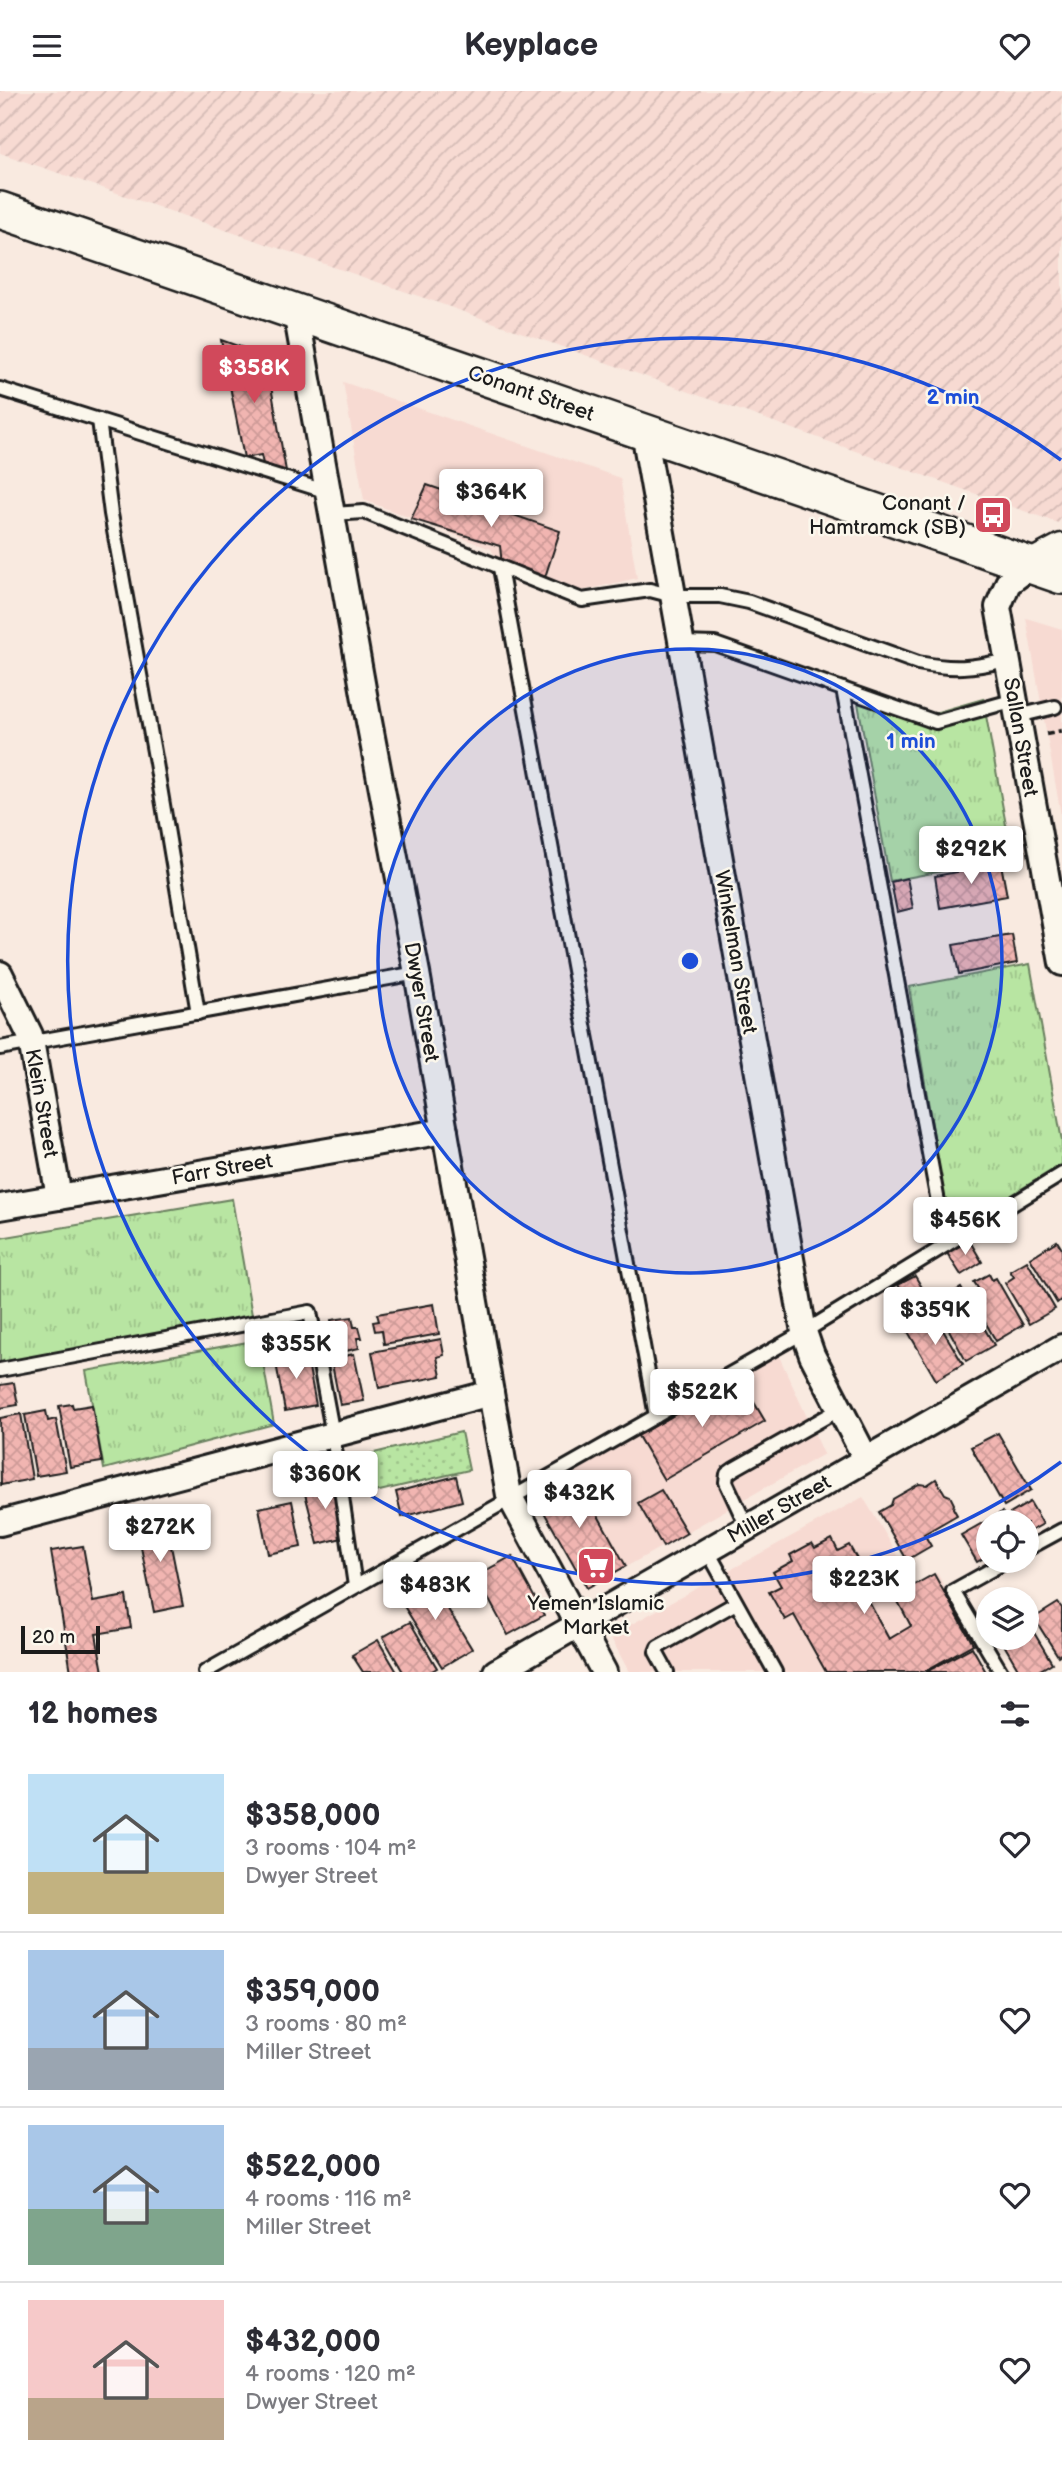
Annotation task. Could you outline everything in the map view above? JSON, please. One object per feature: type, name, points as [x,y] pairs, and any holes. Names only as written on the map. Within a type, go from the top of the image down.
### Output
[{"type":"main road","name":"Conant Street","points":[[0,210],[1047,571]]},
{"type":"street","name":"Dwyer Street","points":[[296,312],[510,1498],[604,1672]]},
{"type":"street","name":"Winkelman Street","points":[[644,432],[804,1332],[812,1355],[866,1459]]},
{"type":"street","points":[[1047,571],[1062,549]]},
{"type":"street","name":"Sallan Street","points":[[1047,571],[1008,583],[998,607],[1062,963]]},
{"type":"street","name":"Klein Street","points":[[0,974],[30,1035],[59,1197]]},
{"type":"street","name":"Farr Street","points":[[0,1207],[445,1131]]},
{"type":"street","name":"Miller Street","points":[[496,1672],[1062,1347]]},
{"type":"street","points":[[0,1523],[491,1393]]},
{"type":"lane","points":[[0,389],[99,420],[330,503],[364,512],[582,600],[650,590],[673,596],[720,596],[749,601],[918,663],[937,667],[974,668],[1007,660]]},
{"type":"lane","points":[[99,420],[111,514],[198,1013]]},
{"type":"lane","points":[[500,568],[656,1416]]},
{"type":"lane","points":[[681,643],[715,644],[936,722],[1016,708],[1055,707]]},
{"type":"lane","points":[[843,689],[946,1245]]},
{"type":"lane","points":[[0,1048],[417,973]]},
{"type":"lane","points":[[205,1672],[804,1332],[1062,1174]]},
{"type":"lane","points":[[0,1370],[310,1312],[333,1435],[355,1587]]},
{"type":"lane","points":[[747,1527],[726,1482],[727,1474],[840,1409]]},
{"type":"lane","points":[[1039,1542],[1062,1530]]},
{"type":"lane","points":[[707,1550],[775,1672]]},
{"type":"lane","points":[[985,1573],[953,1591],[1001,1672]]},
{"type":"lane","points":[[667,1672],[656,1652],[658,1647],[736,1603]]},
{"type":"path","points":[[1041,734],[1062,731]]},
{"type":"shaded area","points":[[0,91],[1062,91],[1062,517],[1058,523],[433,301],[0,153]]},
{"type":"shaded area","points":[[343,382],[620,478],[637,578],[581,591],[498,562],[491,549],[364,500]]},
{"type":"shaded area","points":[[1026,618],[1062,629],[1062,821]]},
{"type":"shaded area","points":[[778,1354],[824,1454],[589,1588],[535,1489],[607,1448],[609,1452]]},
{"type":"shaded area","points":[[863,1497],[916,1585],[937,1573],[976,1646],[928,1672],[629,1672],[610,1636]]},
{"type":"green space","points":[[983,699],[1012,858],[890,881],[858,703],[931,714]]},
{"type":"green space","points":[[1030,964],[1062,1141],[1062,1164],[950,1233],[909,987]]},
{"type":"green space","points":[[232,1199],[253,1321],[0,1365],[0,1238]]},
{"type":"green space","points":[[259,1340],[274,1424],[104,1469],[86,1371]]},
{"type":"green space","points":[[461,1432],[469,1470],[358,1496],[349,1459]]},
{"type":"building","points":[[221,340],[266,358],[286,471],[263,464],[261,455],[244,458]]},
{"type":"building","points":[[427,485],[560,531],[545,577],[502,565],[500,546],[411,519]]},
{"type":"building","points":[[1001,864],[1007,896],[940,908],[935,876]]},
{"type":"building","points":[[907,878],[913,908],[897,912],[891,882]]},
{"type":"building","points":[[1012,935],[1017,963],[959,974],[953,945]]},
{"type":"building","points":[[969,1240],[982,1262],[961,1275],[947,1253]]},
{"type":"building","points":[[1057,1241],[1062,1249],[1062,1299],[1057,1303],[1030,1258]]},
{"type":"building","points":[[1027,1261],[1055,1309],[1029,1324],[1005,1283],[1014,1277],[1010,1271]]},
{"type":"building","points":[[989,1274],[992,1280],[996,1278],[1023,1325],[996,1341],[969,1294],[978,1288],[974,1282]]},
{"type":"building","points":[[915,1276],[929,1299],[913,1309],[898,1285]]},
{"type":"building","points":[[961,1288],[994,1345],[966,1361],[938,1310],[949,1303],[946,1297]]},
{"type":"building","points":[[434,1304],[439,1334],[384,1344],[382,1330],[375,1331],[373,1322],[379,1321],[377,1314]]},
{"type":"building","points":[[934,1315],[963,1364],[936,1380],[907,1330]]},
{"type":"building","points":[[352,1317],[354,1327],[359,1327],[362,1338],[357,1338],[359,1348],[337,1353],[331,1320]]},
{"type":"building","points":[[441,1339],[444,1355],[437,1357],[441,1376],[379,1388],[372,1352]]},
{"type":"building","points":[[306,1352],[316,1405],[285,1411],[275,1358]]},
{"type":"building","points":[[354,1354],[364,1401],[340,1405],[331,1359]]},
{"type":"building","points":[[739,1377],[765,1421],[664,1480],[638,1436]]},
{"type":"building","points":[[14,1383],[18,1405],[0,1408],[0,1385]]},
{"type":"building","points":[[72,1404],[73,1408],[92,1405],[102,1462],[70,1467],[59,1406]]},
{"type":"building","points":[[46,1411],[48,1421],[56,1419],[66,1471],[36,1476],[25,1415]]},
{"type":"building","points":[[21,1414],[32,1479],[1,1485],[0,1418]]},
{"type":"building","points":[[998,1433],[1031,1490],[1004,1506],[971,1447]]},
{"type":"building","points":[[566,1472],[580,1497],[586,1494],[626,1566],[587,1588],[532,1491]]},
{"type":"building","points":[[456,1476],[462,1501],[402,1517],[396,1492]]},
{"type":"building","points":[[332,1479],[346,1537],[318,1544],[303,1486]]},
{"type":"building","points":[[936,1479],[945,1494],[950,1496],[957,1515],[924,1534],[931,1546],[907,1560],[879,1512],[891,1505],[893,1499],[919,1484],[927,1485]]},
{"type":"building","points":[[661,1490],[687,1533],[663,1547],[638,1503]]},
{"type":"building","points":[[292,1501],[301,1547],[268,1554],[259,1508]]},
{"type":"building","points":[[1030,1502],[1035,1510],[1017,1510]]},
{"type":"building","points":[[165,1516],[183,1606],[154,1612],[136,1522]]},
{"type":"building","points":[[976,1527],[976,1560],[961,1535]]},
{"type":"building","points":[[832,1539],[838,1551],[849,1545],[865,1573],[856,1578],[889,1639],[911,1626],[895,1596],[934,1574],[973,1644],[923,1672],[826,1672],[794,1615],[785,1620],[769,1592],[781,1586],[773,1572],[793,1561],[790,1555],[812,1543],[815,1548]]},
{"type":"building","points":[[83,1546],[93,1602],[126,1596],[131,1628],[96,1634],[103,1672],[71,1672],[51,1551]]},
{"type":"building","points":[[512,1556],[544,1615],[508,1635],[476,1576]]},
{"type":"building","points":[[428,1576],[472,1649],[442,1667],[397,1595]]},
{"type":"building","points":[[1058,1603],[1062,1608],[1062,1653],[1058,1656],[1039,1626],[1039,1615]]},
{"type":"building","points":[[410,1622],[437,1668],[430,1672],[403,1672],[383,1637]]},
{"type":"building","points":[[378,1640],[397,1672],[363,1672],[352,1655]]},
{"type":"building","points":[[1039,1641],[1052,1663],[1037,1672],[1020,1672],[1007,1650],[1039,1650]]},
{"type":"building","points":[[972,1647],[986,1672],[926,1672]]},
{"type":"place","name":"Conant / Hamtramck (SB)","points":[[993,515]]},
{"type":"place","name":"Yemen Islamic Market","points":[[596,1566]]}]
